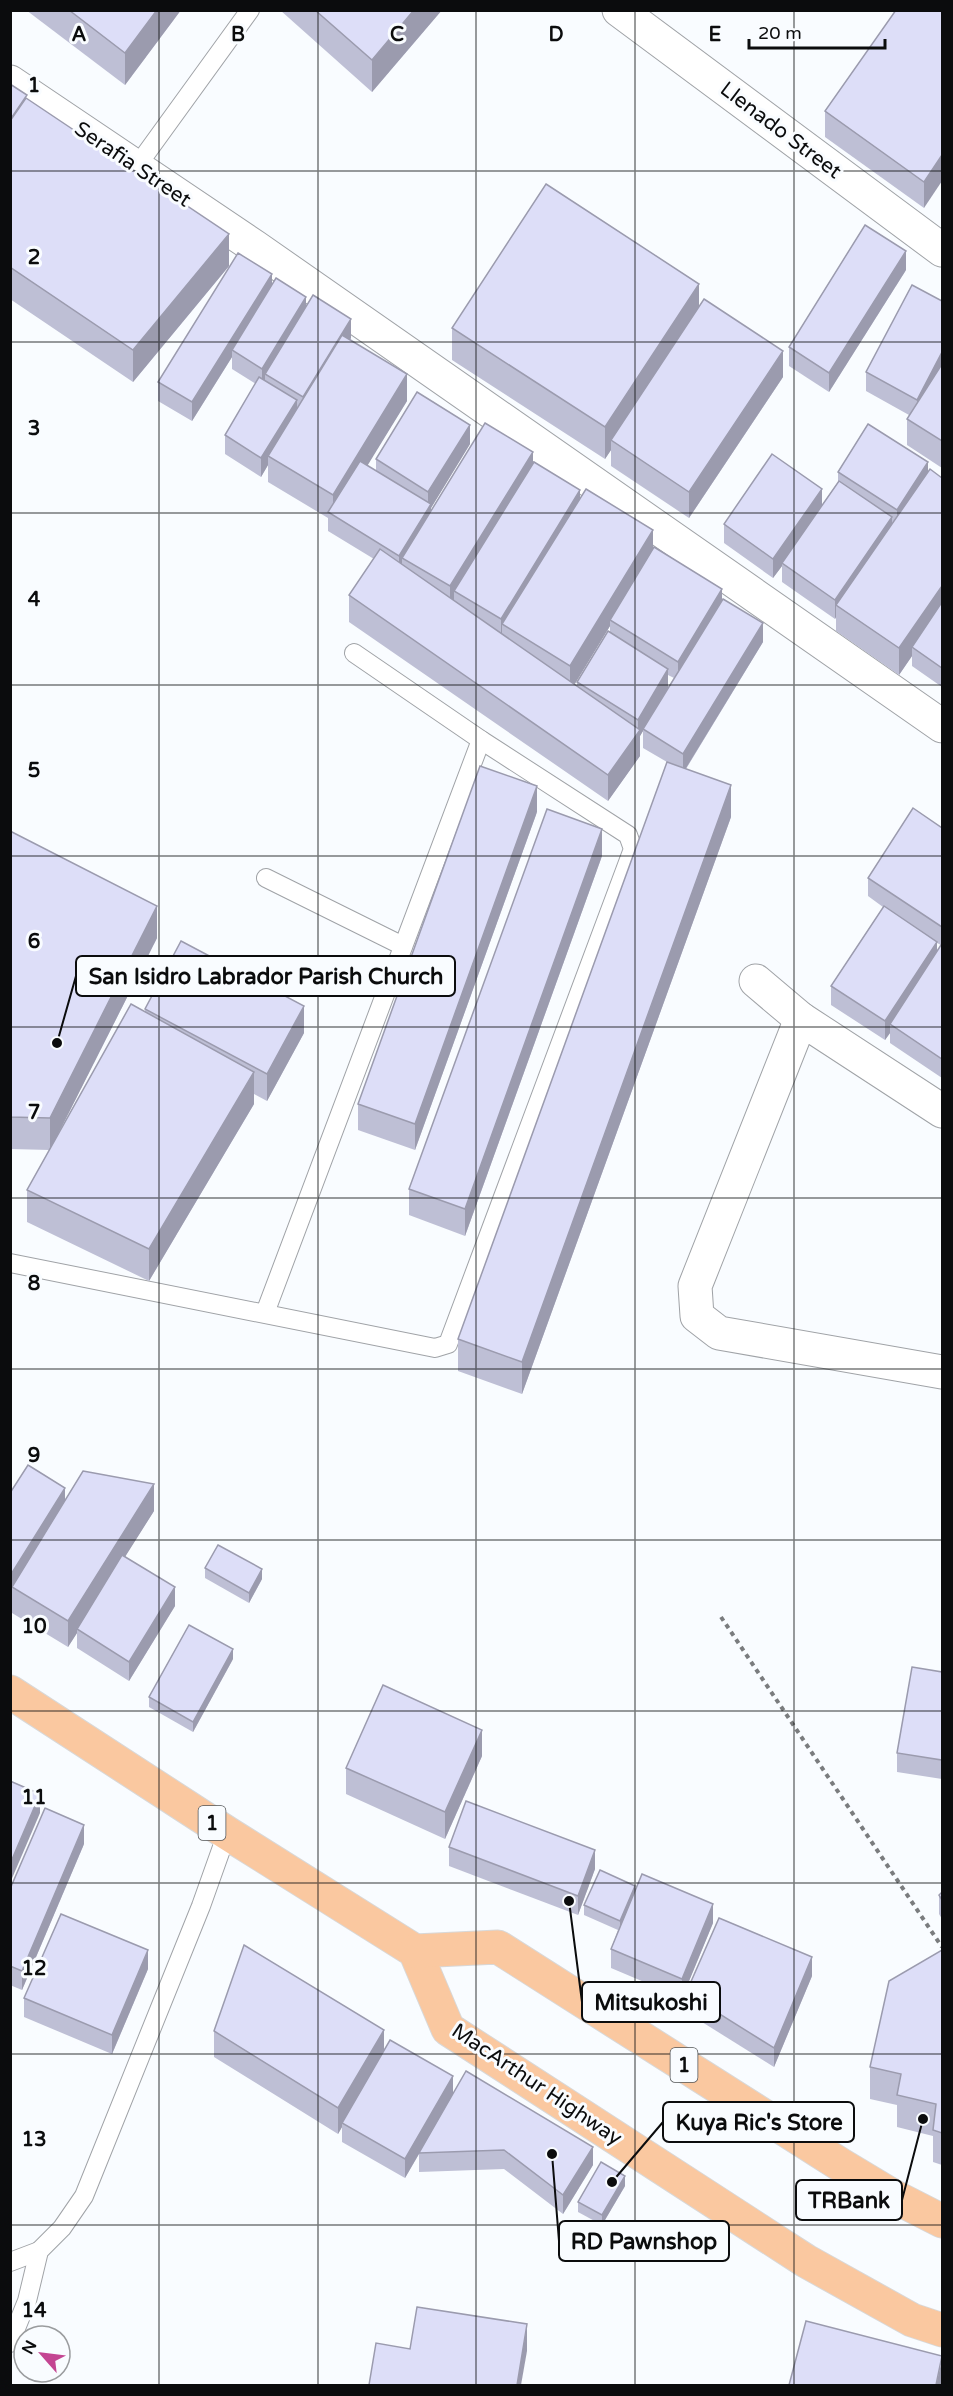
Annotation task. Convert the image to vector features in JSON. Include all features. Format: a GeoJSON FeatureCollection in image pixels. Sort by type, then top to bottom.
{"type":"FeatureCollection","features":[{"type":"Feature","properties":{"kind":"highway","name":"1"},"geometry":{"type":"LineString","coordinates":[[10,1692],[416,1951],[498,1947],[841,2165],[891,2195],[942,2221]]}},
{"type":"Feature","properties":{"kind":"highway","name":"MacArthur Highway"},"geometry":{"type":"LineString","coordinates":[[416,1951],[448,2029],[806,2260],[912,2320],[942,2330]]}},
{"type":"Feature","properties":{"kind":"street","name":"Llenado Street"},"geometry":{"type":"LineString","coordinates":[[619,10],[942,250]]}},
{"type":"Feature","properties":{"kind":"street","name":"Serafia Street"},"geometry":{"type":"LineString","coordinates":[[10,82],[255,247],[942,726]]}},
{"type":"Feature","properties":{"kind":"street"},"geometry":{"type":"LineString","coordinates":[[756,981],[801,1019],[942,1111]]}},
{"type":"Feature","properties":{"kind":"street"},"geometry":{"type":"LineString","coordinates":[[801,1019],[695,1286],[696,1316],[719,1334],[942,1372]]}},
{"type":"Feature","properties":{"kind":"lane"},"geometry":{"type":"LineString","coordinates":[[137,166],[250,10]]}},
{"type":"Feature","properties":{"kind":"lane"},"geometry":{"type":"LineString","coordinates":[[10,1263],[435,1348],[448,1344],[633,849],[628,835],[481,740],[354,653]]}},
{"type":"Feature","properties":{"kind":"lane"},"geometry":{"type":"LineString","coordinates":[[265,1313],[481,740]]}},
{"type":"Feature","properties":{"kind":"lane"},"geometry":{"type":"LineString","coordinates":[[266,878],[404,946]]}},
{"type":"Feature","properties":{"kind":"lane"},"geometry":{"type":"LineString","coordinates":[[10,2262],[39,2251],[62,2228],[84,2196],[228,1833]]}},
{"type":"Feature","properties":{"kind":"lane"},"geometry":{"type":"LineString","coordinates":[[10,2343],[27,2301],[39,2251]]}},
{"type":"Feature","properties":{"kind":"path"},"geometry":{"type":"LineString","coordinates":[[722,1617],[942,1947]]}},
{"type":"Feature","properties":{"kind":"building"},"geometry":{"type":"Polygon","coordinates":[[[69,10],[157,10],[125,53],[69,10]]]}},
{"type":"Feature","properties":{"kind":"building"},"geometry":{"type":"Polygon","coordinates":[[[315,10],[414,10],[372,60],[315,10]]]}},
{"type":"Feature","properties":{"kind":"building"},"geometry":{"type":"Polygon","coordinates":[[[896,10],[942,10],[942,155],[924,182],[825,111],[896,10]]]}},
{"type":"Feature","properties":{"kind":"building"},"geometry":{"type":"Polygon","coordinates":[[[10,84],[27,95],[10,120],[10,84]]]}},
{"type":"Feature","properties":{"kind":"building"},"geometry":{"type":"Polygon","coordinates":[[[26,98],[229,234],[133,350],[10,267],[10,121],[26,98]]]}},
{"type":"Feature","properties":{"kind":"building"},"geometry":{"type":"Polygon","coordinates":[[[546,184],[699,284],[605,427],[452,328],[546,184]]]}},
{"type":"Feature","properties":{"kind":"building"},"geometry":{"type":"Polygon","coordinates":[[[865,225],[906,251],[829,373],[789,347],[865,225]]]}},
{"type":"Feature","properties":{"kind":"building"},"geometry":{"type":"Polygon","coordinates":[[[238,253],[272,274],[192,402],[158,382],[238,253]]]}},
{"type":"Feature","properties":{"kind":"building"},"geometry":{"type":"Polygon","coordinates":[[[276,278],[306,297],[262,369],[232,350],[276,278]]]}},
{"type":"Feature","properties":{"kind":"building"},"geometry":{"type":"Polygon","coordinates":[[[912,285],[942,301],[942,352],[917,400],[866,372],[912,285]]]}},
{"type":"Feature","properties":{"kind":"building"},"geometry":{"type":"Polygon","coordinates":[[[313,295],[351,319],[303,397],[265,374],[313,295]]]}},
{"type":"Feature","properties":{"kind":"building"},"geometry":{"type":"Polygon","coordinates":[[[704,299],[783,351],[689,492],[611,440],[704,299]]]}},
{"type":"Feature","properties":{"kind":"building"},"geometry":{"type":"Polygon","coordinates":[[[342,335],[407,374],[333,495],[268,456],[342,335]]]}},
{"type":"Feature","properties":{"kind":"building"},"geometry":{"type":"Polygon","coordinates":[[[942,364],[942,441],[907,419],[942,364]]]}},
{"type":"Feature","properties":{"kind":"building"},"geometry":{"type":"Polygon","coordinates":[[[259,377],[297,400],[261,458],[225,435],[259,377]]]}},
{"type":"Feature","properties":{"kind":"building"},"geometry":{"type":"Polygon","coordinates":[[[417,392],[470,425],[428,492],[376,459],[417,392]]]}},
{"type":"Feature","properties":{"kind":"building"},"geometry":{"type":"Polygon","coordinates":[[[485,423],[533,452],[450,586],[402,558],[485,423]]]}},
{"type":"Feature","properties":{"kind":"building"},"geometry":{"type":"Polygon","coordinates":[[[868,424],[928,462],[897,510],[838,472],[868,424]]]}},
{"type":"Feature","properties":{"kind":"building"},"geometry":{"type":"Polygon","coordinates":[[[772,454],[822,489],[773,559],[724,524],[772,454]]]}},
{"type":"Feature","properties":{"kind":"building"},"geometry":{"type":"Polygon","coordinates":[[[360,461],[431,504],[399,556],[328,512],[360,461]]]}},
{"type":"Feature","properties":{"kind":"building"},"geometry":{"type":"Polygon","coordinates":[[[534,462],[580,490],[501,619],[454,591],[534,462]]]}},
{"type":"Feature","properties":{"kind":"building"},"geometry":{"type":"Polygon","coordinates":[[[930,469],[942,478],[942,586],[899,648],[836,605],[930,469]]]}},
{"type":"Feature","properties":{"kind":"building"},"geometry":{"type":"Polygon","coordinates":[[[839,481],[892,517],[835,600],[782,563],[839,481]]]}},
{"type":"Feature","properties":{"kind":"building"},"geometry":{"type":"Polygon","coordinates":[[[586,489],[653,530],[570,666],[502,624],[586,489]]]}},
{"type":"Feature","properties":{"kind":"building"},"geometry":{"type":"Polygon","coordinates":[[[654,547],[722,589],[678,662],[610,620],[654,547]]]}},
{"type":"Feature","properties":{"kind":"building"},"geometry":{"type":"Polygon","coordinates":[[[380,549],[640,730],[608,775],[349,595],[380,549]]]}},
{"type":"Feature","properties":{"kind":"building"},"geometry":{"type":"Polygon","coordinates":[[[723,599],[763,623],[683,754],[643,729],[723,599]]]}},
{"type":"Feature","properties":{"kind":"building"},"geometry":{"type":"Polygon","coordinates":[[[942,602],[942,668],[912,647],[942,602]]]}},
{"type":"Feature","properties":{"kind":"building"},"geometry":{"type":"Polygon","coordinates":[[[608,631],[668,669],[638,720],[577,682],[608,631]]]}},
{"type":"Feature","properties":{"kind":"building"},"geometry":{"type":"Polygon","coordinates":[[[667,762],[731,785],[522,1362],[458,1339],[667,762]]]}},
{"type":"Feature","properties":{"kind":"building"},"geometry":{"type":"Polygon","coordinates":[[[480,766],[537,786],[415,1124],[358,1104],[480,766]]]}},
{"type":"Feature","properties":{"kind":"building"},"geometry":{"type":"Polygon","coordinates":[[[913,808],[942,828],[942,927],[868,878],[913,808]]]}},
{"type":"Feature","properties":{"kind":"building"},"geometry":{"type":"Polygon","coordinates":[[[547,809],[602,829],[465,1209],[409,1189],[547,809]]]}},
{"type":"Feature","properties":{"kind":"building"},"geometry":{"type":"Polygon","coordinates":[[[10,831],[157,906],[50,1118],[10,1117],[10,831]]]}},
{"type":"Feature","properties":{"kind":"building"},"geometry":{"type":"Polygon","coordinates":[[[884,906],[937,942],[885,1021],[831,986],[884,906]]]}},
{"type":"Feature","properties":{"kind":"building"},"geometry":{"type":"Polygon","coordinates":[[[181,941],[304,1006],[267,1074],[145,1009],[181,941]]]}},
{"type":"Feature","properties":{"kind":"building"},"geometry":{"type":"Polygon","coordinates":[[[942,946],[942,1059],[890,1024],[942,946]]]}},
{"type":"Feature","properties":{"kind":"building"},"geometry":{"type":"Polygon","coordinates":[[[131,1004],[254,1072],[149,1249],[27,1190],[131,1004]]]}},
{"type":"Feature","properties":{"kind":"building"},"geometry":{"type":"Polygon","coordinates":[[[28,1465],[65,1488],[10,1576],[10,1493],[28,1465]]]}},
{"type":"Feature","properties":{"kind":"building"},"geometry":{"type":"Polygon","coordinates":[[[83,1471],[154,1484],[68,1621],[12,1587],[83,1471]]]}},
{"type":"Feature","properties":{"kind":"building"},"geometry":{"type":"Polygon","coordinates":[[[218,1545],[262,1569],[249,1593],[205,1568],[218,1545]]]}},
{"type":"Feature","properties":{"kind":"building"},"geometry":{"type":"Polygon","coordinates":[[[122,1555],[175,1587],[129,1662],[77,1629],[122,1555]]]}},
{"type":"Feature","properties":{"kind":"building"},"geometry":{"type":"Polygon","coordinates":[[[189,1625],[233,1649],[193,1722],[149,1697],[189,1625]]]}},
{"type":"Feature","properties":{"kind":"building"},"geometry":{"type":"Polygon","coordinates":[[[912,1667],[942,1672],[942,1760],[897,1753],[912,1667]]]}},
{"type":"Feature","properties":{"kind":"building"},"geometry":{"type":"Polygon","coordinates":[[[383,1685],[482,1730],[445,1812],[346,1768],[383,1685]]]}},
{"type":"Feature","properties":{"kind":"building"},"geometry":{"type":"Polygon","coordinates":[[[10,1781],[40,1794],[10,1864],[10,1781]]]}},
{"type":"Feature","properties":{"kind":"building"},"geometry":{"type":"Polygon","coordinates":[[[466,1801],[595,1850],[578,1896],[449,1847],[466,1801]]]}},
{"type":"Feature","properties":{"kind":"building"},"geometry":{"type":"Polygon","coordinates":[[[45,1808],[84,1825],[22,1971],[10,1966],[10,1889],[45,1808]]]}},
{"type":"Feature","properties":{"kind":"building"},"geometry":{"type":"Polygon","coordinates":[[[600,1870],[635,1886],[620,1921],[584,1905],[600,1870]]]}},
{"type":"Feature","properties":{"kind":"building"},"geometry":{"type":"Polygon","coordinates":[[[642,1874],[713,1904],[682,1979],[611,1949],[642,1874]]]}},
{"type":"Feature","properties":{"kind":"building"},"geometry":{"type":"Polygon","coordinates":[[[61,1914],[148,1950],[112,2035],[24,1998],[61,1914]]]}},
{"type":"Feature","properties":{"kind":"building"},"geometry":{"type":"Polygon","coordinates":[[[719,1918],[812,1957],[774,2048],[686,1993],[719,1918]]]}},
{"type":"Feature","properties":{"kind":"building"},"geometry":{"type":"Polygon","coordinates":[[[244,1945],[384,2030],[338,2108],[214,2031],[244,1945]]]}},
{"type":"Feature","properties":{"kind":"building"},"geometry":{"type":"Polygon","coordinates":[[[942,1950],[942,2133],[933,2130],[936,2104],[897,2095],[901,2074],[870,2067],[889,1981],[942,1950]]]}},
{"type":"Feature","properties":{"kind":"building"},"geometry":{"type":"Polygon","coordinates":[[[390,2040],[453,2076],[405,2159],[342,2123],[390,2040]]]}},
{"type":"Feature","properties":{"kind":"building"},"geometry":{"type":"Polygon","coordinates":[[[466,2071],[593,2147],[563,2195],[504,2150],[419,2153],[466,2071]]]}},
{"type":"Feature","properties":{"kind":"building"},"geometry":{"type":"Polygon","coordinates":[[[601,2162],[625,2176],[602,2215],[578,2202],[601,2162]]]}},
{"type":"Feature","properties":{"kind":"building"},"geometry":{"type":"Polygon","coordinates":[[[417,2307],[527,2324],[517,2385],[369,2385],[376,2343],[410,2349],[417,2307]]]}},
{"type":"Feature","properties":{"kind":"building"},"geometry":{"type":"Polygon","coordinates":[[[806,2321],[942,2356],[936,2385],[789,2385],[806,2321]]]}},
{"type":"Feature","properties":{"kind":"place","name":"San Isidro Labrador Parish Church"},"geometry":{"type":"Point","coordinates":[57,1043]}},
{"type":"Feature","properties":{"kind":"place","name":"Mitsukoshi"},"geometry":{"type":"Point","coordinates":[569,1901]}},
{"type":"Feature","properties":{"kind":"place","name":"TRBank"},"geometry":{"type":"Point","coordinates":[923,2119]}},
{"type":"Feature","properties":{"kind":"place","name":"RD Pawnshop"},"geometry":{"type":"Point","coordinates":[552,2154]}},
{"type":"Feature","properties":{"kind":"place","name":"Kuya Ric's Store"},"geometry":{"type":"Point","coordinates":[612,2182]}}]}
